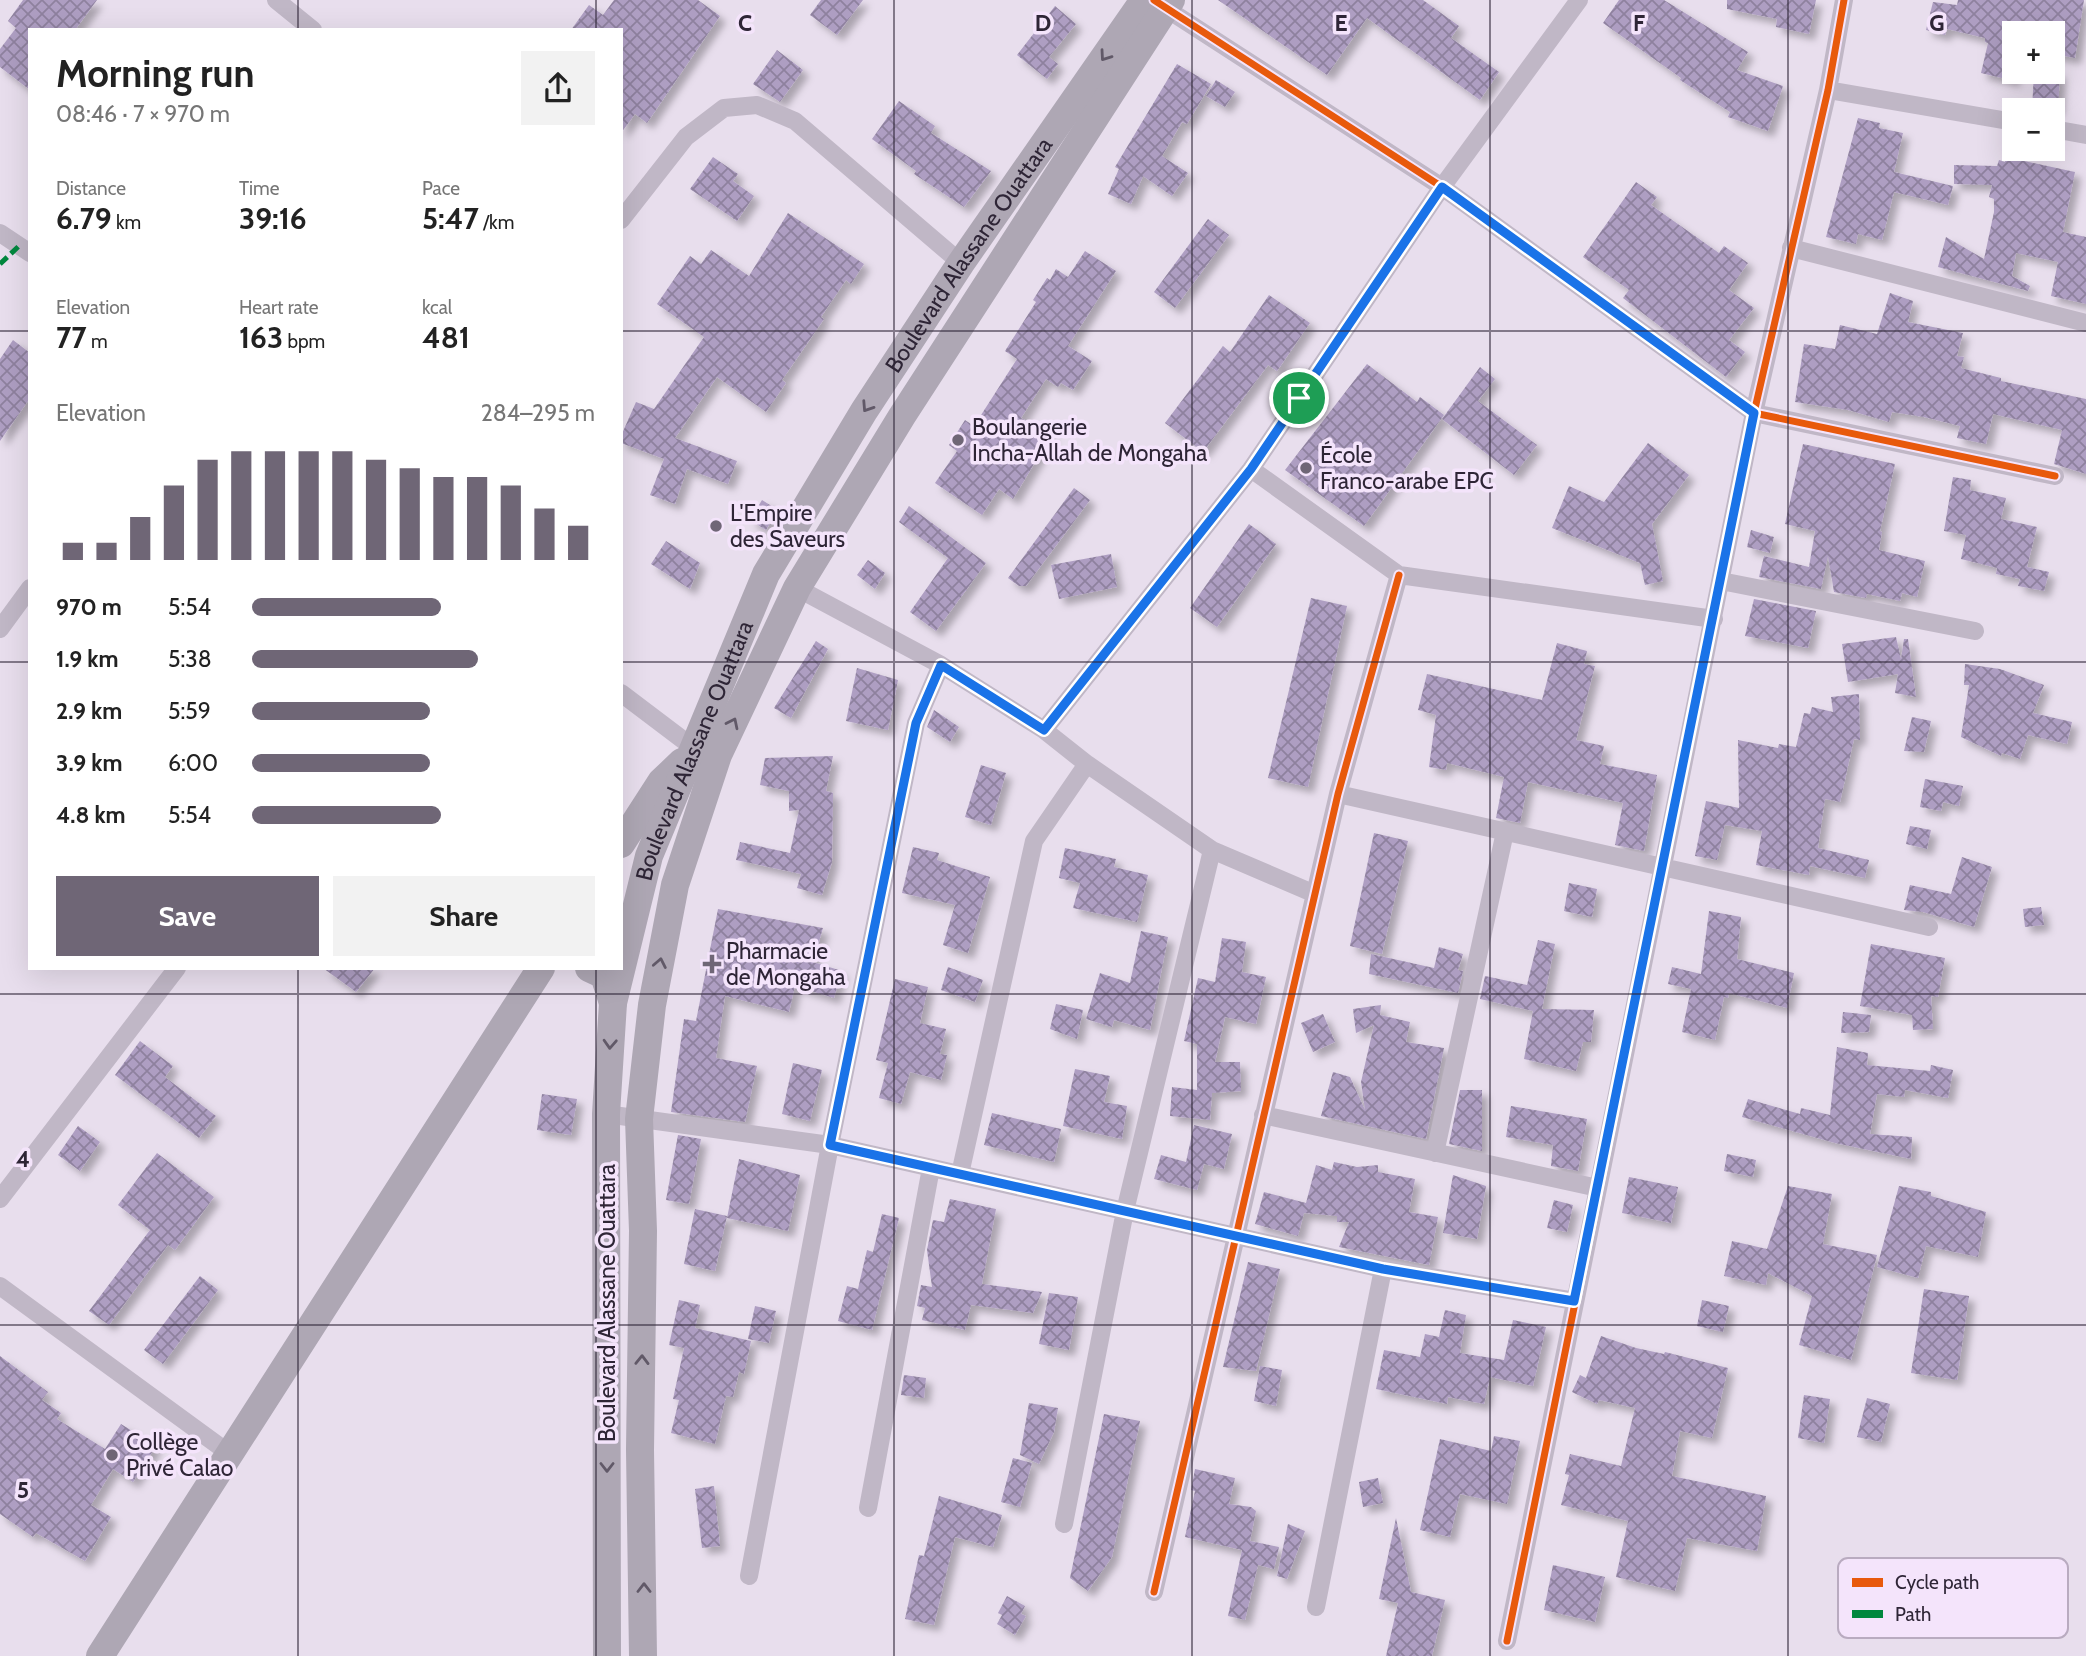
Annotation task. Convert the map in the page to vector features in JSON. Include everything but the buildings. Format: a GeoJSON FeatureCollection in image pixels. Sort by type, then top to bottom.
{"type":"FeatureCollection","features":[{"type":"Feature","properties":{"kind":"main road","name":"Boulevard Alassane Ouattara"},"geometry":{"type":"LineString","coordinates":[[643,1656],[640,1450],[643,1231],[639,1119],[652,1005],[706,752],[766,574],[864,411],[961,263],[1158,2]]}},
{"type":"Feature","properties":{"kind":"main road","name":"Boulevard Alassane Ouattara"},"geometry":{"type":"LineString","coordinates":[[623,962],[649,856],[797,588],[1158,2]]}},
{"type":"Feature","properties":{"kind":"main road"},"geometry":{"type":"LineString","coordinates":[[623,841],[661,782],[706,752]]}},
{"type":"Feature","properties":{"kind":"main road"},"geometry":{"type":"LineString","coordinates":[[100,1656],[540,970]]}},
{"type":"Feature","properties":{"kind":"main road"},"geometry":{"type":"LineString","coordinates":[[593,970],[604,975],[613,1003]]}},
{"type":"Feature","properties":{"kind":"main road","name":"Boulevard Alassane Ouattara"},"geometry":{"type":"LineString","coordinates":[[607,1656],[606,1114],[613,1003],[621,970]]}},
{"type":"Feature","properties":{"kind":"street"},"geometry":{"type":"LineString","coordinates":[[276,0],[311,28]]}},
{"type":"Feature","properties":{"kind":"street"},"geometry":{"type":"LineString","coordinates":[[1044,730],[1251,469],[1442,187],[1579,0]]}},
{"type":"Feature","properties":{"kind":"street"},"geometry":{"type":"LineString","coordinates":[[1507,1641],[1754,413],[1828,90],[1844,0]]}},
{"type":"Feature","properties":{"kind":"street"},"geometry":{"type":"LineString","coordinates":[[1158,2],[1442,187],[1754,413],[2055,476]]}},
{"type":"Feature","properties":{"kind":"street"},"geometry":{"type":"LineString","coordinates":[[1828,90],[2002,120]]}},
{"type":"Feature","properties":{"kind":"street"},"geometry":{"type":"LineString","coordinates":[[623,217],[686,137],[724,108],[757,105],[795,121],[961,263]]}},
{"type":"Feature","properties":{"kind":"street"},"geometry":{"type":"LineString","coordinates":[[2065,131],[2086,135]]}},
{"type":"Feature","properties":{"kind":"street"},"geometry":{"type":"LineString","coordinates":[[0,233],[28,252]]}},
{"type":"Feature","properties":{"kind":"street"},"geometry":{"type":"LineString","coordinates":[[1791,248],[2086,323]]}},
{"type":"Feature","properties":{"kind":"street"},"geometry":{"type":"LineString","coordinates":[[1251,469],[1399,575],[1714,619]]}},
{"type":"Feature","properties":{"kind":"street"},"geometry":{"type":"LineString","coordinates":[[1154,1591],[1338,794],[1399,575]]}},
{"type":"Feature","properties":{"kind":"street"},"geometry":{"type":"LineString","coordinates":[[1721,581],[1975,631]]}},
{"type":"Feature","properties":{"kind":"street"},"geometry":{"type":"LineString","coordinates":[[797,588],[941,665],[1044,730],[1087,764],[1212,850],[1315,894]]}},
{"type":"Feature","properties":{"kind":"street"},"geometry":{"type":"LineString","coordinates":[[0,629],[28,591]]}},
{"type":"Feature","properties":{"kind":"street"},"geometry":{"type":"LineString","coordinates":[[749,1576],[830,1145],[916,723],[941,665]]}},
{"type":"Feature","properties":{"kind":"street"},"geometry":{"type":"LineString","coordinates":[[623,694],[706,752]]}},
{"type":"Feature","properties":{"kind":"street"},"geometry":{"type":"LineString","coordinates":[[960,1174],[1034,841],[1087,764]]}},
{"type":"Feature","properties":{"kind":"street"},"geometry":{"type":"LineString","coordinates":[[1338,794],[1929,927]]}},
{"type":"Feature","properties":{"kind":"street"},"geometry":{"type":"LineString","coordinates":[[1435,1153],[1505,832]]}},
{"type":"Feature","properties":{"kind":"street"},"geometry":{"type":"LineString","coordinates":[[1064,1524],[1125,1211],[1212,850]]}},
{"type":"Feature","properties":{"kind":"street"},"geometry":{"type":"LineString","coordinates":[[0,1199],[175,970]]}},
{"type":"Feature","properties":{"kind":"street"},"geometry":{"type":"LineString","coordinates":[[606,1114],[830,1145],[1383,1269],[1574,1301]]}},
{"type":"Feature","properties":{"kind":"street"},"geometry":{"type":"LineString","coordinates":[[1263,1115],[1598,1188]]}},
{"type":"Feature","properties":{"kind":"street"},"geometry":{"type":"LineString","coordinates":[[868,1508],[931,1168]]}},
{"type":"Feature","properties":{"kind":"street"},"geometry":{"type":"LineString","coordinates":[[1316,1607],[1383,1269]]}},
{"type":"Feature","properties":{"kind":"street"},"geometry":{"type":"LineString","coordinates":[[0,1286],[230,1454]]}},
{"type":"Feature","properties":{"kind":"marked path"},"geometry":{"type":"LineString","coordinates":[[0,264],[19,246]]}},
{"type":"Feature","properties":{"kind":"cycle path"},"geometry":{"type":"LineString","coordinates":[[1154,0],[1442,187],[1754,413],[2055,476]]}},
{"type":"Feature","properties":{"kind":"cycle path"},"geometry":{"type":"LineString","coordinates":[[1507,1641],[1754,413],[1828,90],[1844,0]]}},
{"type":"Feature","properties":{"kind":"cycle path"},"geometry":{"type":"LineString","coordinates":[[1154,1592],[1338,794],[1399,575]]}},
{"type":"Feature","properties":{"kind":"place","name":"Boulangerie Incha-Allah de Mongaha"},"geometry":{"type":"Point","coordinates":[958,440]}},
{"type":"Feature","properties":{"kind":"place","name":"École Franco-arabe EPC"},"geometry":{"type":"Point","coordinates":[1306,468]}},
{"type":"Feature","properties":{"kind":"place","name":"L'Empire des Saveurs"},"geometry":{"type":"Point","coordinates":[716,526]}},
{"type":"Feature","properties":{"kind":"place","name":"Pharmacie de Mongaha"},"geometry":{"type":"Point","coordinates":[712,964]}},
{"type":"Feature","properties":{"kind":"place","name":"Collège Privé Calao"},"geometry":{"type":"Point","coordinates":[112,1455]}},
{"type":"Feature","properties":{"kind":"route"},"geometry":{"type":"LineString","coordinates":[[1442,187],[1754,413],[1574,1301],[1383,1269],[830,1145],[916,723],[941,665],[1044,730],[1251,469],[1299,398],[1442,187]]}}]}
